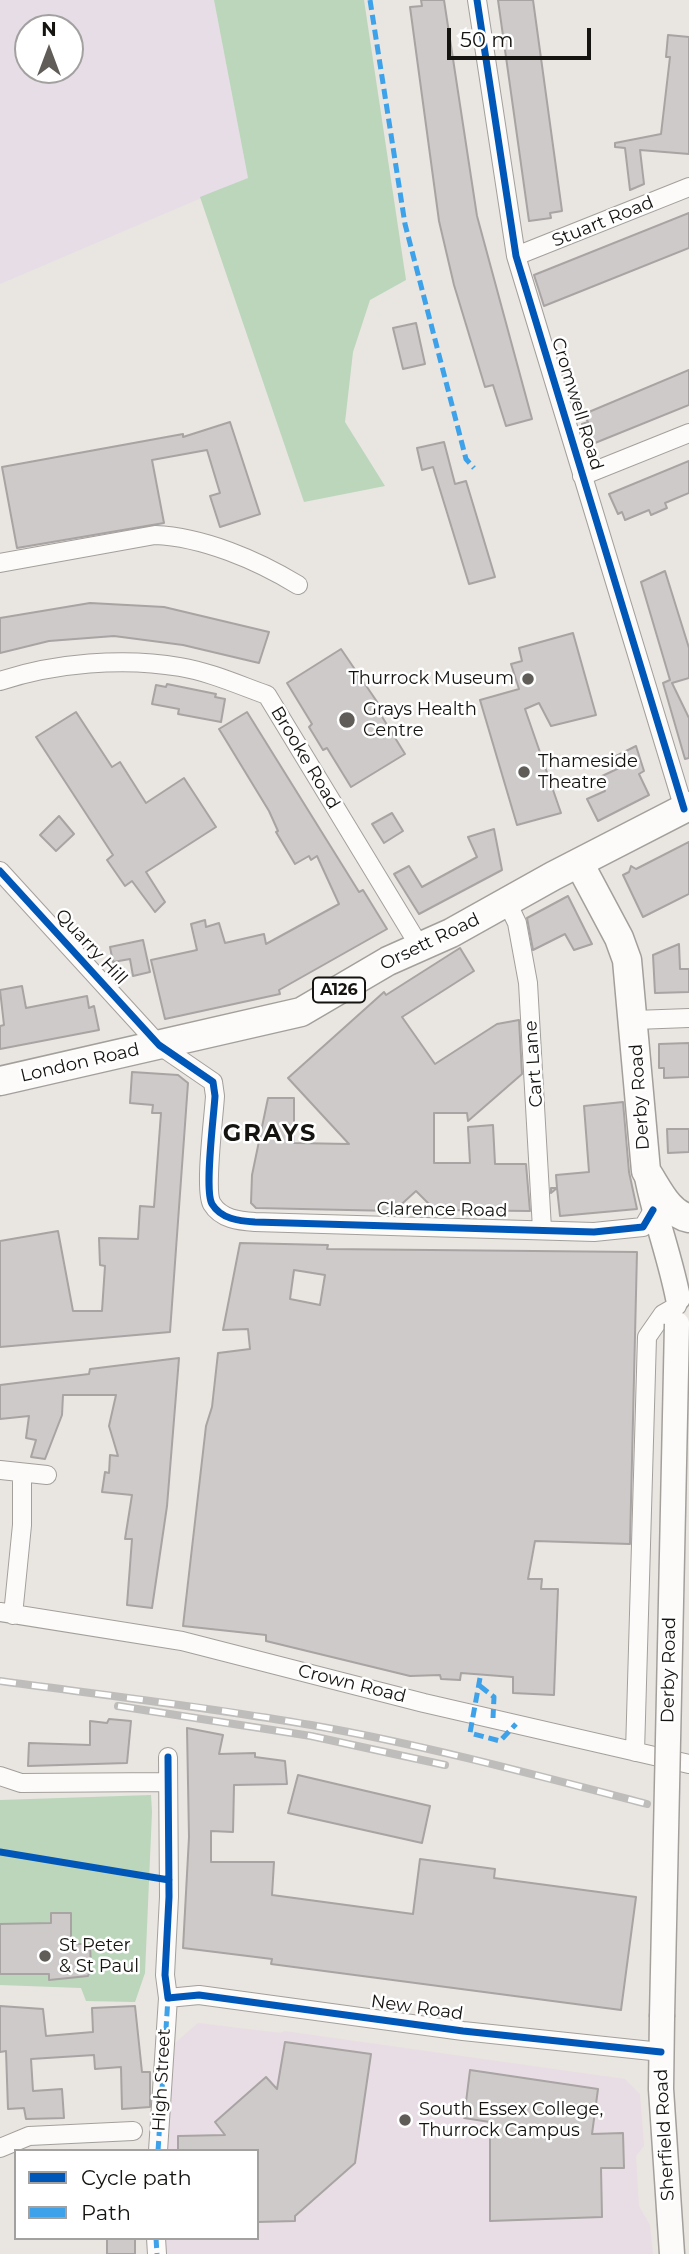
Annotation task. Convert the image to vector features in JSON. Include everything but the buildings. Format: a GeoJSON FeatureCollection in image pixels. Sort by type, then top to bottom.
{"type":"FeatureCollection","features":[{"type":"Feature","properties":{"kind":"main road","name":"Orsett Road"},"geometry":{"type":"LineString","coordinates":[[168,1051],[290,1017],[687,808]]}},
{"type":"Feature","properties":{"kind":"main road","name":"Derby Road"},"geometry":{"type":"LineString","coordinates":[[579,863],[623,949],[632,982],[640,1122],[646,1171],[653,1210],[669,1250],[678,1309],[662,2017]]}},
{"type":"Feature","properties":{"kind":"main road","name":"London Road"},"geometry":{"type":"LineString","coordinates":[[0,1081],[168,1051]]}},
{"type":"Feature","properties":{"kind":"main road"},"geometry":{"type":"LineString","coordinates":[[646,1171],[672,1208],[680,1216],[689,1218]]}},
{"type":"Feature","properties":{"kind":"main road","name":"Derby Road"},"geometry":{"type":"LineString","coordinates":[[678,1309],[689,1259]]}},
{"type":"Feature","properties":{"kind":"main road","name":"Sherfield Road"},"geometry":{"type":"LineString","coordinates":[[662,2017],[661,2101],[672,2254]]}},
{"type":"Feature","properties":{"kind":"street","name":"Cromwell Road"},"geometry":{"type":"LineString","coordinates":[[477,0],[516,256],[687,808]]}},
{"type":"Feature","properties":{"kind":"street","name":"Stuart Road"},"geometry":{"type":"LineString","coordinates":[[516,256],[689,187]]}},
{"type":"Feature","properties":{"kind":"street"},"geometry":{"type":"LineString","coordinates":[[582,476],[689,433]]}},
{"type":"Feature","properties":{"kind":"street"},"geometry":{"type":"LineString","coordinates":[[0,563],[155,535],[175,536],[267,567],[298,585]]}},
{"type":"Feature","properties":{"kind":"street","name":"Brooke Road"},"geometry":{"type":"LineString","coordinates":[[0,681],[69,667],[127,663],[181,667],[267,695],[419,947]]}},
{"type":"Feature","properties":{"kind":"street","name":"Quarry Hill"},"geometry":{"type":"LineString","coordinates":[[0,871],[168,1051]]}},
{"type":"Feature","properties":{"kind":"street","name":"Cart Lane"},"geometry":{"type":"LineString","coordinates":[[507,902],[517,923],[528,982],[542,1229]]}},
{"type":"Feature","properties":{"kind":"street"},"geometry":{"type":"LineString","coordinates":[[635,1020],[689,1018]]}},
{"type":"Feature","properties":{"kind":"street","name":"Clarence Road"},"geometry":{"type":"LineString","coordinates":[[168,1051],[205,1073],[213,1082],[215,1096],[209,1183],[211,1202],[221,1214],[255,1222],[594,1232],[643,1227],[653,1210]]}},
{"type":"Feature","properties":{"kind":"street"},"geometry":{"type":"LineString","coordinates":[[635,1752],[647,1337],[663,1314],[678,1309]]}},
{"type":"Feature","properties":{"kind":"street"},"geometry":{"type":"LineString","coordinates":[[0,1470],[47,1475]]}},
{"type":"Feature","properties":{"kind":"street","name":"Crown Road"},"geometry":{"type":"LineString","coordinates":[[22,1472],[22,1525],[6,1613],[182,1641],[689,1764]]}},
{"type":"Feature","properties":{"kind":"street","name":"High Street"},"geometry":{"type":"LineString","coordinates":[[158,2149],[168,1998],[165,1975],[169,1889],[168,1757]]}},
{"type":"Feature","properties":{"kind":"street"},"geometry":{"type":"LineString","coordinates":[[0,1761],[21,1783]]}},
{"type":"Feature","properties":{"kind":"street"},"geometry":{"type":"LineString","coordinates":[[0,1776],[21,1783],[167,1782]]}},
{"type":"Feature","properties":{"kind":"street","name":"New Road"},"geometry":{"type":"LineString","coordinates":[[168,1998],[199,1995],[463,2031],[661,2053]]}},
{"type":"Feature","properties":{"kind":"street"},"geometry":{"type":"LineString","coordinates":[[2,2145],[29,2136],[133,2131]]}},
{"type":"Feature","properties":{"kind":"shaded area"},"geometry":{"type":"Polygon","coordinates":[[[0,0],[214,0],[248,178],[0,284],[0,0]]]}},
{"type":"Feature","properties":{"kind":"shaded area","name":"South Essex College, Thurrock Campus"},"geometry":{"type":"Polygon","coordinates":[[[198,2023],[281,2033],[284,2031],[625,2079],[640,2094],[644,2146],[636,2156],[639,2206],[650,2225],[653,2254],[162,2254],[161,2240],[259,2240],[259,2149],[165,2149],[175,2043],[198,2023]]]}},
{"type":"Feature","properties":{"kind":"green space"},"geometry":{"type":"Polygon","coordinates":[[[214,0],[364,0],[406,280],[370,300],[353,352],[345,422],[385,486],[304,502],[200,197],[248,178],[214,0]]]}},
{"type":"Feature","properties":{"kind":"green space"},"geometry":{"type":"Polygon","coordinates":[[[151,1795],[145,1973],[135,2002],[86,2001],[81,1988],[0,1985],[0,1800],[151,1795]]]}},
{"type":"Feature","properties":{"kind":"railway"},"geometry":{"type":"LineString","coordinates":[[0,1681],[311,1725],[480,1761],[647,1804]]}},
{"type":"Feature","properties":{"kind":"railway"},"geometry":{"type":"LineString","coordinates":[[118,1706],[311,1736],[445,1765]]}},
{"type":"Feature","properties":{"kind":"marked path"},"geometry":{"type":"LineString","coordinates":[[370,0],[405,224],[466,459],[474,468]]}},
{"type":"Feature","properties":{"kind":"marked path"},"geometry":{"type":"LineString","coordinates":[[480,1678],[470,1733],[500,1741],[516,1724]]}},
{"type":"Feature","properties":{"kind":"marked path"},"geometry":{"type":"LineString","coordinates":[[480,1686],[494,1697],[493,1718]]}},
{"type":"Feature","properties":{"kind":"marked path"},"geometry":{"type":"LineString","coordinates":[[158,2149],[168,1998]]}},
{"type":"Feature","properties":{"kind":"marked path"},"geometry":{"type":"LineString","coordinates":[[156,2240],[157,2254]]}},
{"type":"Feature","properties":{"kind":"cycle path"},"geometry":{"type":"LineString","coordinates":[[477,0],[516,256],[684,809]]}},
{"type":"Feature","properties":{"kind":"cycle path"},"geometry":{"type":"LineString","coordinates":[[0,871],[159,1045],[213,1082],[215,1096],[209,1169],[210,1196],[212,1204],[225,1216],[255,1222],[594,1232],[643,1227],[653,1210]]}},
{"type":"Feature","properties":{"kind":"cycle path"},"geometry":{"type":"LineString","coordinates":[[168,1757],[169,1897],[165,1975],[168,1998],[199,1995],[463,2031],[661,2052]]}},
{"type":"Feature","properties":{"kind":"cycle path"},"geometry":{"type":"LineString","coordinates":[[0,1852],[169,1880]]}},
{"type":"Feature","properties":{"kind":"place","name":"Thurrock Museum"},"geometry":{"type":"Point","coordinates":[528,679]}},
{"type":"Feature","properties":{"kind":"place","name":"Grays Health Centre"},"geometry":{"type":"Point","coordinates":[347,720]}},
{"type":"Feature","properties":{"kind":"place","name":"Thameside Theatre"},"geometry":{"type":"Point","coordinates":[524,772]}},
{"type":"Feature","properties":{"kind":"place","name":"St Peter & St Paul"},"geometry":{"type":"Point","coordinates":[45,1956]}},
{"type":"Feature","properties":{"kind":"place","name":"South Essex College, Thurrock Campus"},"geometry":{"type":"Point","coordinates":[405,2120]}},
{"type":"Feature","properties":{"kind":"district","name":"GRAYS"},"geometry":{"type":"Point","coordinates":[270,1134]}}]}
